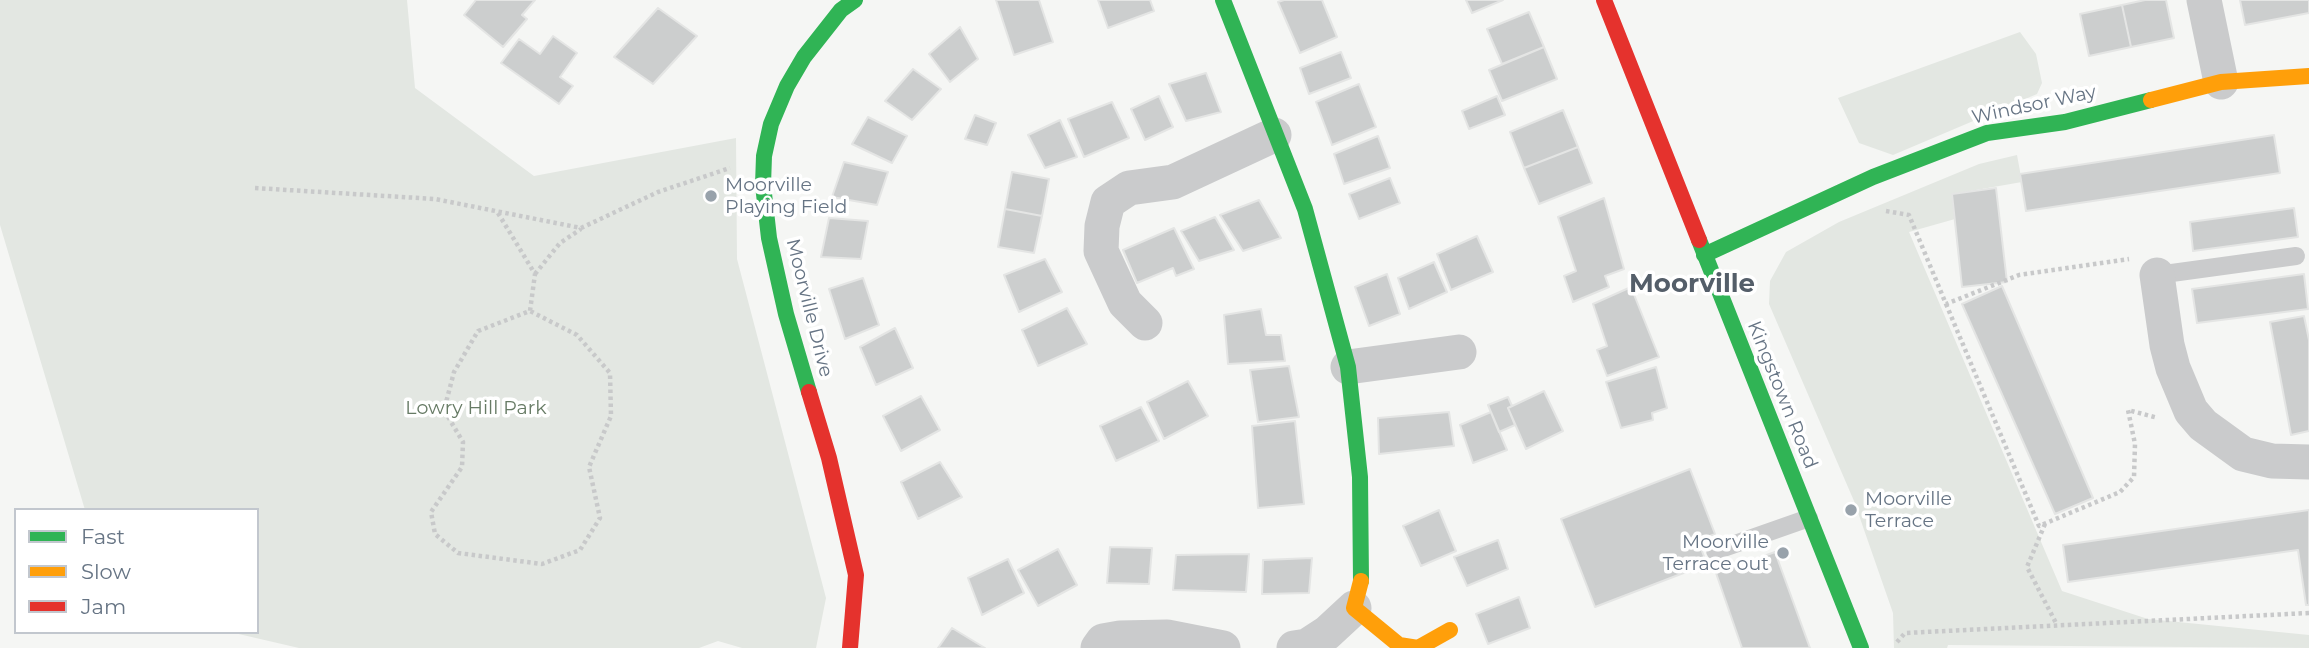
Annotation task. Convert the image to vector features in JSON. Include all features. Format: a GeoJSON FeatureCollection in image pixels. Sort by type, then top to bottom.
{"type":"FeatureCollection","features":[{"type":"Feature","properties":{"kind":"street"},"geometry":{"type":"LineString","coordinates":[[1223,0],[1319,252],[1348,367],[1360,477],[1362,563],[1360,592],[1354,608],[1327,633],[1307,646],[1293,648]]}},
{"type":"Feature","properties":{"kind":"street","name":"Kingstown Road"},"geometry":{"type":"LineString","coordinates":[[1604,0],[1861,648]]}},
{"type":"Feature","properties":{"kind":"street"},"geometry":{"type":"LineString","coordinates":[[2204,0],[2221,82]]}},
{"type":"Feature","properties":{"kind":"street","name":"Moorville Drive"},"geometry":{"type":"LineString","coordinates":[[842,3],[787,86],[771,124],[764,156],[763,185],[769,239],[780,289],[829,458],[856,575],[850,648]]}},
{"type":"Feature","properties":{"kind":"street","name":"Windsor Way"},"geometry":{"type":"LineString","coordinates":[[1704,255],[1872,177],[1987,133],[2065,122],[2221,82],[2309,76]]}},
{"type":"Feature","properties":{"kind":"street"},"geometry":{"type":"LineString","coordinates":[[1146,323],[1125,303],[1101,251],[1102,226],[1108,202],[1129,188],[1173,182],[1274,135]]}},
{"type":"Feature","properties":{"kind":"street"},"geometry":{"type":"LineString","coordinates":[[2158,275],[2167,345],[2173,369],[2191,411],[2203,425],[2243,454],[2272,461],[2309,462]]}},
{"type":"Feature","properties":{"kind":"street"},"geometry":{"type":"LineString","coordinates":[[1348,367],[1459,352]]}},
{"type":"Feature","properties":{"kind":"street"},"geometry":{"type":"LineString","coordinates":[[1354,608],[1399,645],[1418,648],[1450,630]]}},
{"type":"Feature","properties":{"kind":"street"},"geometry":{"type":"LineString","coordinates":[[1098,648],[1103,641],[1167,638],[1223,648]]}},
{"type":"Feature","properties":{"kind":"lane"},"geometry":{"type":"LineString","coordinates":[[2158,275],[2296,256]]}},
{"type":"Feature","properties":{"kind":"lane"},"geometry":{"type":"LineString","coordinates":[[1714,551],[1809,517]]}},
{"type":"Feature","properties":{"kind":"path"},"geometry":{"type":"LineString","coordinates":[[530,311],[535,274],[559,243],[581,228],[658,192],[764,156]]}},
{"type":"Feature","properties":{"kind":"path"},"geometry":{"type":"LineString","coordinates":[[255,188],[435,199],[581,228]]}},
{"type":"Feature","properties":{"kind":"path"},"geometry":{"type":"LineString","coordinates":[[498,213],[535,274]]}},
{"type":"Feature","properties":{"kind":"path"},"geometry":{"type":"LineString","coordinates":[[1909,215],[2039,526],[2120,492],[2134,477],[2135,444],[2128,410],[2165,420]]}},
{"type":"Feature","properties":{"kind":"path"},"geometry":{"type":"LineString","coordinates":[[1946,304],[2019,275],[2055,269],[2153,256],[2158,275]]}},
{"type":"Feature","properties":{"kind":"path"},"geometry":{"type":"LineString","coordinates":[[530,311],[576,335],[610,373],[611,416],[589,467],[600,518],[580,550],[542,564],[458,553],[435,534],[431,512],[462,467],[463,442],[444,410],[454,372],[478,331],[530,311]]}},
{"type":"Feature","properties":{"kind":"path"},"geometry":{"type":"LineString","coordinates":[[2046,523],[2027,566],[2057,625]]}},
{"type":"Feature","properties":{"kind":"path"},"geometry":{"type":"LineString","coordinates":[[1891,648],[1905,633],[2309,613]]}},
{"type":"Feature","properties":{"kind":"green space","name":"Lowry Hill Park"},"geometry":{"type":"Polygon","coordinates":[[[0,0],[407,0],[415,88],[534,176],[736,138],[737,259],[826,598],[816,648],[742,648],[718,641],[699,648],[299,648],[239,634],[259,634],[259,508],[84,508],[0,225],[0,0]]]}},
{"type":"Feature","properties":{"kind":"green space"},"geometry":{"type":"Polygon","coordinates":[[[2020,32],[2036,54],[2042,83],[2037,94],[1893,155],[1859,143],[1838,98],[2020,32]]]}},
{"type":"Feature","properties":{"kind":"green space"},"geometry":{"type":"Polygon","coordinates":[[[2017,155],[2022,182],[1953,194],[1955,219],[1909,232],[2062,591],[2148,619],[2309,635],[2309,648],[1948,645],[1947,648],[1894,648],[1893,613],[1854,501],[1769,304],[1770,281],[1786,252],[1839,222],[1979,164],[2017,155]]]}},
{"type":"Feature","properties":{"kind":"building"},"geometry":{"type":"Polygon","coordinates":[[[476,0],[535,0],[522,15],[527,19],[503,47],[464,15],[476,0]]]}},
{"type":"Feature","properties":{"kind":"building"},"geometry":{"type":"Polygon","coordinates":[[[996,0],[1039,0],[1053,42],[1014,55],[996,0]]]}},
{"type":"Feature","properties":{"kind":"building"},"geometry":{"type":"Polygon","coordinates":[[[1098,0],[1150,0],[1154,11],[1108,28],[1098,0]]]}},
{"type":"Feature","properties":{"kind":"building"},"geometry":{"type":"Polygon","coordinates":[[[1322,0],[1337,37],[1300,53],[1278,2],[1322,0]]]}},
{"type":"Feature","properties":{"kind":"building"},"geometry":{"type":"Polygon","coordinates":[[[1466,0],[1503,0],[1472,13],[1466,0]]]}},
{"type":"Feature","properties":{"kind":"building"},"geometry":{"type":"Polygon","coordinates":[[[2145,0],[2166,0],[2174,38],[2131,47],[2122,5],[2145,0]]]}},
{"type":"Feature","properties":{"kind":"building"},"geometry":{"type":"Polygon","coordinates":[[[2240,0],[2309,0],[2309,13],[2245,25],[2240,0]]]}},
{"type":"Feature","properties":{"kind":"building"},"geometry":{"type":"Polygon","coordinates":[[[2122,5],[2131,47],[2089,56],[2080,14],[2122,5]]]}},
{"type":"Feature","properties":{"kind":"building"},"geometry":{"type":"Polygon","coordinates":[[[658,8],[697,36],[653,84],[614,57],[658,8]]]}},
{"type":"Feature","properties":{"kind":"building"},"geometry":{"type":"Polygon","coordinates":[[[1529,12],[1544,47],[1502,64],[1487,29],[1529,12]]]}},
{"type":"Feature","properties":{"kind":"building"},"geometry":{"type":"Polygon","coordinates":[[[960,27],[978,59],[950,82],[929,54],[960,27]]]}},
{"type":"Feature","properties":{"kind":"building"},"geometry":{"type":"Polygon","coordinates":[[[553,36],[577,53],[560,77],[573,86],[559,104],[501,63],[519,39],[540,54],[553,36]]]}},
{"type":"Feature","properties":{"kind":"building"},"geometry":{"type":"Polygon","coordinates":[[[1544,47],[1557,79],[1502,101],[1489,70],[1544,47]]]}},
{"type":"Feature","properties":{"kind":"building"},"geometry":{"type":"Polygon","coordinates":[[[1341,52],[1351,78],[1309,94],[1300,68],[1341,52]]]}},
{"type":"Feature","properties":{"kind":"building"},"geometry":{"type":"Polygon","coordinates":[[[913,69],[941,89],[912,120],[885,101],[913,69]]]}},
{"type":"Feature","properties":{"kind":"building"},"geometry":{"type":"Polygon","coordinates":[[[1206,73],[1221,112],[1186,121],[1169,84],[1206,73]]]}},
{"type":"Feature","properties":{"kind":"building"},"geometry":{"type":"Polygon","coordinates":[[[1359,84],[1376,127],[1332,145],[1316,102],[1359,84]]]}},
{"type":"Feature","properties":{"kind":"building"},"geometry":{"type":"Polygon","coordinates":[[[1159,96],[1173,127],[1145,140],[1131,109],[1159,96]]]}},
{"type":"Feature","properties":{"kind":"building"},"geometry":{"type":"Polygon","coordinates":[[[1497,96],[1505,115],[1469,129],[1462,111],[1497,96]]]}},
{"type":"Feature","properties":{"kind":"building"},"geometry":{"type":"Polygon","coordinates":[[[1112,102],[1129,138],[1084,157],[1068,119],[1112,102]]]}},
{"type":"Feature","properties":{"kind":"building"},"geometry":{"type":"Polygon","coordinates":[[[1563,110],[1578,147],[1524,168],[1510,132],[1563,110]]]}},
{"type":"Feature","properties":{"kind":"building"},"geometry":{"type":"Polygon","coordinates":[[[975,115],[996,123],[987,145],[965,139],[975,115]]]}},
{"type":"Feature","properties":{"kind":"building"},"geometry":{"type":"Polygon","coordinates":[[[868,117],[907,136],[892,163],[852,144],[868,117]]]}},
{"type":"Feature","properties":{"kind":"building"},"geometry":{"type":"Polygon","coordinates":[[[1060,120],[1077,157],[1045,168],[1028,135],[1060,120]]]}},
{"type":"Feature","properties":{"kind":"building"},"geometry":{"type":"Polygon","coordinates":[[[2274,135],[2280,173],[2026,211],[2020,174],[2274,135]]]}},
{"type":"Feature","properties":{"kind":"building"},"geometry":{"type":"Polygon","coordinates":[[[1378,136],[1390,168],[1344,184],[1334,154],[1378,136]]]}},
{"type":"Feature","properties":{"kind":"building"},"geometry":{"type":"Polygon","coordinates":[[[1578,147],[1592,183],[1539,204],[1524,168],[1578,147]]]}},
{"type":"Feature","properties":{"kind":"building"},"geometry":{"type":"Polygon","coordinates":[[[844,162],[888,172],[877,205],[832,197],[844,162]]]}},
{"type":"Feature","properties":{"kind":"building"},"geometry":{"type":"Polygon","coordinates":[[[1012,172],[1049,179],[1042,216],[1005,209],[1012,172]]]}},
{"type":"Feature","properties":{"kind":"building"},"geometry":{"type":"Polygon","coordinates":[[[1390,178],[1400,203],[1359,219],[1349,194],[1390,178]]]}},
{"type":"Feature","properties":{"kind":"building"},"geometry":{"type":"Polygon","coordinates":[[[1996,188],[2007,282],[1962,287],[1952,194],[1996,188]]]}},
{"type":"Feature","properties":{"kind":"building"},"geometry":{"type":"Polygon","coordinates":[[[1604,198],[1624,269],[1605,276],[1609,287],[1573,302],[1564,276],[1576,271],[1558,217],[1604,198]]]}},
{"type":"Feature","properties":{"kind":"building"},"geometry":{"type":"Polygon","coordinates":[[[1259,200],[1281,238],[1243,251],[1220,215],[1259,200]]]}},
{"type":"Feature","properties":{"kind":"building"},"geometry":{"type":"Polygon","coordinates":[[[2294,208],[2298,237],[2193,251],[2190,222],[2294,208]]]}},
{"type":"Feature","properties":{"kind":"building"},"geometry":{"type":"Polygon","coordinates":[[[1005,209],[1042,216],[1034,253],[998,247],[1005,209]]]}},
{"type":"Feature","properties":{"kind":"building"},"geometry":{"type":"Polygon","coordinates":[[[1215,217],[1234,250],[1199,261],[1181,231],[1215,217]]]}},
{"type":"Feature","properties":{"kind":"building"},"geometry":{"type":"Polygon","coordinates":[[[829,218],[868,221],[861,259],[821,257],[829,218]]]}},
{"type":"Feature","properties":{"kind":"building"},"geometry":{"type":"Polygon","coordinates":[[[1174,228],[1194,269],[1176,276],[1173,268],[1137,283],[1123,250],[1174,228]]]}},
{"type":"Feature","properties":{"kind":"building"},"geometry":{"type":"Polygon","coordinates":[[[1477,236],[1493,272],[1451,290],[1437,254],[1477,236]]]}},
{"type":"Feature","properties":{"kind":"building"},"geometry":{"type":"Polygon","coordinates":[[[1045,259],[1062,292],[1019,312],[1004,275],[1045,259]]]}},
{"type":"Feature","properties":{"kind":"building"},"geometry":{"type":"Polygon","coordinates":[[[1434,262],[1447,292],[1409,309],[1398,278],[1434,262]]]}},
{"type":"Feature","properties":{"kind":"building"},"geometry":{"type":"Polygon","coordinates":[[[1387,274],[1400,314],[1369,326],[1355,287],[1387,274]]]}},
{"type":"Feature","properties":{"kind":"building"},"geometry":{"type":"Polygon","coordinates":[[[2304,274],[2308,309],[2197,323],[2192,289],[2304,274]]]}},
{"type":"Feature","properties":{"kind":"building"},"geometry":{"type":"Polygon","coordinates":[[[863,278],[879,325],[845,339],[829,289],[863,278]]]}},
{"type":"Feature","properties":{"kind":"building"},"geometry":{"type":"Polygon","coordinates":[[[2002,286],[2093,498],[2055,514],[1962,304],[2002,286]]]}},
{"type":"Feature","properties":{"kind":"building"},"geometry":{"type":"Polygon","coordinates":[[[1631,287],[1659,357],[1607,376],[1597,350],[1607,346],[1593,304],[1631,287]]]}},
{"type":"Feature","properties":{"kind":"building"},"geometry":{"type":"Polygon","coordinates":[[[1067,308],[1087,344],[1038,366],[1022,330],[1067,308]]]}},
{"type":"Feature","properties":{"kind":"building"},"geometry":{"type":"Polygon","coordinates":[[[1261,309],[1266,335],[1281,335],[1285,361],[1228,364],[1224,315],[1261,309]]]}},
{"type":"Feature","properties":{"kind":"building"},"geometry":{"type":"Polygon","coordinates":[[[2304,316],[2309,340],[2309,431],[2291,435],[2270,322],[2304,316]]]}},
{"type":"Feature","properties":{"kind":"building"},"geometry":{"type":"Polygon","coordinates":[[[895,328],[913,368],[876,385],[860,347],[895,328]]]}},
{"type":"Feature","properties":{"kind":"building"},"geometry":{"type":"Polygon","coordinates":[[[1289,366],[1299,417],[1258,422],[1250,370],[1289,366]]]}},
{"type":"Feature","properties":{"kind":"building"},"geometry":{"type":"Polygon","coordinates":[[[1656,367],[1667,408],[1652,413],[1653,420],[1621,428],[1606,382],[1656,367]]]}},
{"type":"Feature","properties":{"kind":"building"},"geometry":{"type":"Polygon","coordinates":[[[1188,381],[1208,416],[1164,439],[1147,402],[1188,381]]]}},
{"type":"Feature","properties":{"kind":"building"},"geometry":{"type":"Polygon","coordinates":[[[1544,391],[1563,431],[1526,449],[1508,408],[1544,391]]]}},
{"type":"Feature","properties":{"kind":"building"},"geometry":{"type":"Polygon","coordinates":[[[921,396],[940,430],[901,451],[883,416],[921,396]]]}},
{"type":"Feature","properties":{"kind":"building"},"geometry":{"type":"Polygon","coordinates":[[[1508,397],[1512,406],[1508,408],[1515,425],[1499,432],[1488,405],[1508,397]]]}},
{"type":"Feature","properties":{"kind":"building"},"geometry":{"type":"Polygon","coordinates":[[[1141,407],[1159,441],[1116,461],[1100,426],[1141,407]]]}},
{"type":"Feature","properties":{"kind":"building"},"geometry":{"type":"Polygon","coordinates":[[[1449,412],[1454,446],[1379,454],[1378,418],[1449,412]]]}},
{"type":"Feature","properties":{"kind":"building"},"geometry":{"type":"Polygon","coordinates":[[[1491,412],[1507,450],[1473,463],[1460,425],[1491,412]]]}},
{"type":"Feature","properties":{"kind":"building"},"geometry":{"type":"Polygon","coordinates":[[[1295,421],[1304,504],[1258,508],[1252,426],[1295,421]]]}},
{"type":"Feature","properties":{"kind":"building"},"geometry":{"type":"Polygon","coordinates":[[[940,462],[962,497],[918,519],[901,482],[940,462]]]}},
{"type":"Feature","properties":{"kind":"building"},"geometry":{"type":"Polygon","coordinates":[[[1690,469],[1715,534],[1698,541],[1707,564],[1595,607],[1561,519],[1690,469]]]}},
{"type":"Feature","properties":{"kind":"building"},"geometry":{"type":"Polygon","coordinates":[[[1439,510],[1456,551],[1421,566],[1403,526],[1439,510]]]}},
{"type":"Feature","properties":{"kind":"building"},"geometry":{"type":"Polygon","coordinates":[[[2309,510],[2309,605],[2306,605],[2298,550],[2068,582],[2063,545],[2309,510]]]}},
{"type":"Feature","properties":{"kind":"building"},"geometry":{"type":"Polygon","coordinates":[[[1498,540],[1508,569],[1467,586],[1454,557],[1498,540]]]}},
{"type":"Feature","properties":{"kind":"building"},"geometry":{"type":"Polygon","coordinates":[[[1110,547],[1152,548],[1149,584],[1107,583],[1110,547]]]}},
{"type":"Feature","properties":{"kind":"building"},"geometry":{"type":"Polygon","coordinates":[[[1058,549],[1077,585],[1038,606],[1018,570],[1058,549]]]}},
{"type":"Feature","properties":{"kind":"building"},"geometry":{"type":"Polygon","coordinates":[[[1775,552],[1810,648],[1742,648],[1716,573],[1775,552]]]}},
{"type":"Feature","properties":{"kind":"building"},"geometry":{"type":"Polygon","coordinates":[[[1249,554],[1246,592],[1173,590],[1176,555],[1249,554]]]}},
{"type":"Feature","properties":{"kind":"building"},"geometry":{"type":"Polygon","coordinates":[[[1312,558],[1309,593],[1262,594],[1263,560],[1312,558]]]}},
{"type":"Feature","properties":{"kind":"building"},"geometry":{"type":"Polygon","coordinates":[[[1008,559],[1024,593],[982,615],[968,578],[1008,559]]]}},
{"type":"Feature","properties":{"kind":"building"},"geometry":{"type":"Polygon","coordinates":[[[1519,597],[1530,628],[1488,644],[1476,614],[1519,597]]]}},
{"type":"Feature","properties":{"kind":"building"},"geometry":{"type":"Polygon","coordinates":[[[952,628],[985,648],[938,648],[952,628]]]}},
{"type":"Feature","properties":{"kind":"traffic: fast"},"geometry":{"type":"LineString","coordinates":[[809,392],[786,314],[769,238],[763,185],[764,156],[771,124],[787,86],[804,57],[841,10],[855,0]]}},
{"type":"Feature","properties":{"kind":"traffic: fast"},"geometry":{"type":"LineString","coordinates":[[1223,0],[1305,209],[1348,367],[1360,477],[1361,581]]}},
{"type":"Feature","properties":{"kind":"traffic: fast"},"geometry":{"type":"LineString","coordinates":[[1704,255],[1873,177],[1987,133],[2065,122],[2151,100]]}},
{"type":"Feature","properties":{"kind":"traffic: fast"},"geometry":{"type":"LineString","coordinates":[[1699,240],[1861,648]]}},
{"type":"Feature","properties":{"kind":"traffic: slow"},"geometry":{"type":"LineString","coordinates":[[2151,100],[2221,82],[2309,76]]}},
{"type":"Feature","properties":{"kind":"traffic: slow"},"geometry":{"type":"LineString","coordinates":[[1361,581],[1354,608],[1399,645],[1418,648],[1450,630]]}},
{"type":"Feature","properties":{"kind":"traffic: jam"},"geometry":{"type":"LineString","coordinates":[[1604,0],[1699,240]]}},
{"type":"Feature","properties":{"kind":"traffic: jam"},"geometry":{"type":"LineString","coordinates":[[809,392],[829,458],[856,575],[850,648]]}},
{"type":"Feature","properties":{"kind":"place","name":"Moorville Playing Field"},"geometry":{"type":"Point","coordinates":[711,196]}},
{"type":"Feature","properties":{"kind":"place","name":"Moorville Terrace"},"geometry":{"type":"Point","coordinates":[1851,510]}},
{"type":"Feature","properties":{"kind":"place","name":"Moorville Terrace out"},"geometry":{"type":"Point","coordinates":[1783,553]}},
{"type":"Feature","properties":{"kind":"district","name":"Moorville"},"geometry":{"type":"Point","coordinates":[1692,284]}}]}
